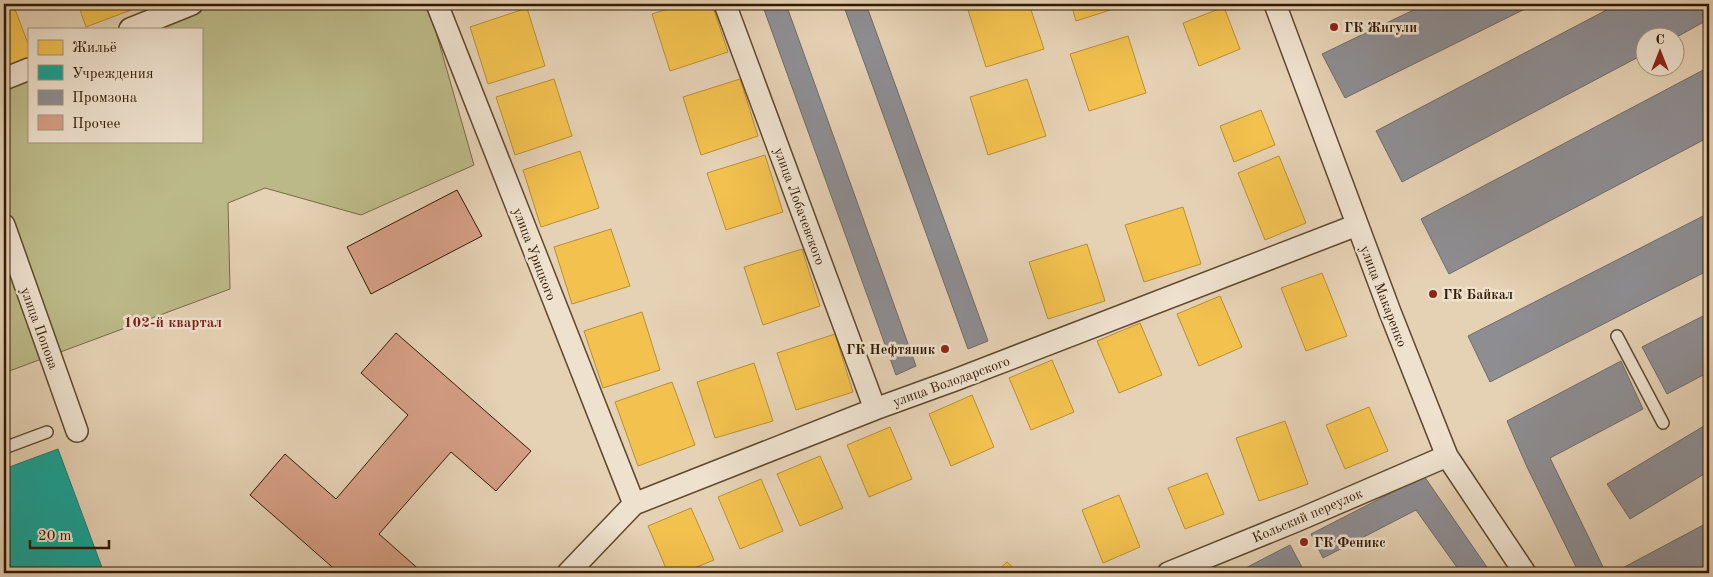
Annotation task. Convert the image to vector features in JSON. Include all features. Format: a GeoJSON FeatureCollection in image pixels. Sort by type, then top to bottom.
{"type":"FeatureCollection","features":[{"type":"Feature","properties":{"kind":"street"},"geometry":{"type":"LineString","coordinates":[[132,28],[192,4]]}},
{"type":"Feature","properties":{"kind":"street","name":"улица Урицкого"},"geometry":{"type":"LineString","coordinates":[[437,4],[634,504]]}},
{"type":"Feature","properties":{"kind":"street","name":"улица Лобачевского"},"geometry":{"type":"LineString","coordinates":[[726,4],[875,409]]}},
{"type":"Feature","properties":{"kind":"street","name":"улица Макаренко"},"geometry":{"type":"LineString","coordinates":[[1275,4],[1357,225],[1446,456],[1524,573]]}},
{"type":"Feature","properties":{"kind":"street"},"geometry":{"type":"LineString","coordinates":[[4,80],[28,69]]}},
{"type":"Feature","properties":{"kind":"street","name":"улица Попова"},"geometry":{"type":"LineString","coordinates":[[4,225],[77,431]]}},
{"type":"Feature","properties":{"kind":"street","name":"улица Володарского"},"geometry":{"type":"LineString","coordinates":[[568,573],[634,504],[875,409],[1357,225]]}},
{"type":"Feature","properties":{"kind":"street","name":"Кольский переулок"},"geometry":{"type":"LineString","coordinates":[[1168,573],[1296,521],[1446,456]]}},
{"type":"Feature","properties":{"kind":"lane"},"geometry":{"type":"LineString","coordinates":[[1617,336],[1662,423]]}},
{"type":"Feature","properties":{"kind":"lane"},"geometry":{"type":"LineString","coordinates":[[4,448],[47,432]]}},
{"type":"Feature","properties":{"kind":"shaded area"},"geometry":{"type":"Polygon","coordinates":[[[205,4],[428,4],[474,165],[361,215],[265,188],[228,203],[230,289],[4,373],[4,89],[28,78],[28,142],[202,142],[202,28],[148,28],[205,4]]]}},
{"type":"Feature","properties":{"kind":"building: Жильё"},"geometry":{"type":"Polygon","coordinates":[[[12,4],[4,20],[4,5],[12,4]]]}},
{"type":"Feature","properties":{"kind":"building: Жильё"},"geometry":{"type":"Polygon","coordinates":[[[13,4],[28,43],[28,59],[4,68],[4,20],[13,4]]]}},
{"type":"Feature","properties":{"kind":"building: Жильё"},"geometry":{"type":"Polygon","coordinates":[[[78,4],[138,4],[139,7],[86,27],[78,4]]]}},
{"type":"Feature","properties":{"kind":"building: Жильё"},"geometry":{"type":"Polygon","coordinates":[[[457,4],[476,4],[459,10],[457,4]]]}},
{"type":"Feature","properties":{"kind":"building: Жильё"},"geometry":{"type":"Polygon","coordinates":[[[683,4],[712,4],[728,52],[670,71],[652,14],[683,4]]]}},
{"type":"Feature","properties":{"kind":"building: Жильё"},"geometry":{"type":"Polygon","coordinates":[[[987,4],[1029,4],[1044,49],[986,67],[968,10],[987,4]]]}},
{"type":"Feature","properties":{"kind":"building: Жильё"},"geometry":{"type":"Polygon","coordinates":[[[1071,4],[1129,4],[1076,21],[1071,4]]]}},
{"type":"Feature","properties":{"kind":"building: Жильё"},"geometry":{"type":"Polygon","coordinates":[[[1224,7],[1240,49],[1199,66],[1183,23],[1224,7]]]}},
{"type":"Feature","properties":{"kind":"building: Жильё"},"geometry":{"type":"Polygon","coordinates":[[[527,8],[545,66],[488,84],[470,27],[527,8]]]}},
{"type":"Feature","properties":{"kind":"building: Жильё"},"geometry":{"type":"Polygon","coordinates":[[[1128,36],[1146,93],[1089,111],[1070,54],[1128,36]]]}},
{"type":"Feature","properties":{"kind":"building: Жильё"},"geometry":{"type":"Polygon","coordinates":[[[554,79],[572,136],[515,155],[496,97],[554,79]]]}},
{"type":"Feature","properties":{"kind":"building: Жильё"},"geometry":{"type":"Polygon","coordinates":[[[740,79],[758,136],[701,155],[683,97],[740,79]]]}},
{"type":"Feature","properties":{"kind":"building: Жильё"},"geometry":{"type":"Polygon","coordinates":[[[1027,79],[1046,136],[988,155],[970,97],[1027,79]]]}},
{"type":"Feature","properties":{"kind":"building: Жильё"},"geometry":{"type":"Polygon","coordinates":[[[1261,110],[1275,145],[1234,162],[1220,126],[1261,110]]]}},
{"type":"Feature","properties":{"kind":"building: Жильё"},"geometry":{"type":"Polygon","coordinates":[[[580,151],[599,208],[541,227],[523,170],[580,151]]]}},
{"type":"Feature","properties":{"kind":"building: Жильё"},"geometry":{"type":"Polygon","coordinates":[[[765,155],[783,212],[726,230],[707,173],[765,155]]]}},
{"type":"Feature","properties":{"kind":"building: Жильё"},"geometry":{"type":"Polygon","coordinates":[[[1279,156],[1306,223],[1265,240],[1238,173],[1279,156]]]}},
{"type":"Feature","properties":{"kind":"building: Жильё"},"geometry":{"type":"Polygon","coordinates":[[[1183,207],[1201,264],[1144,282],[1125,225],[1183,207]]]}},
{"type":"Feature","properties":{"kind":"building: Жильё"},"geometry":{"type":"Polygon","coordinates":[[[611,229],[630,286],[572,304],[554,247],[611,229]]]}},
{"type":"Feature","properties":{"kind":"building: Жильё"},"geometry":{"type":"Polygon","coordinates":[[[1087,244],[1105,301],[1048,319],[1029,262],[1087,244]]]}},
{"type":"Feature","properties":{"kind":"building: Жильё"},"geometry":{"type":"Polygon","coordinates":[[[802,249],[820,306],[763,325],[744,267],[802,249]]]}},
{"type":"Feature","properties":{"kind":"building: Жильё"},"geometry":{"type":"Polygon","coordinates":[[[1322,273],[1347,336],[1306,351],[1281,288],[1322,273]]]}},
{"type":"Feature","properties":{"kind":"building: Жильё"},"geometry":{"type":"Polygon","coordinates":[[[1220,296],[1242,347],[1199,366],[1177,314],[1220,296]]]}},
{"type":"Feature","properties":{"kind":"building: Жильё"},"geometry":{"type":"Polygon","coordinates":[[[642,312],[660,370],[603,388],[584,331],[642,312]]]}},
{"type":"Feature","properties":{"kind":"building: Жильё"},"geometry":{"type":"Polygon","coordinates":[[[1140,323],[1162,375],[1119,393],[1097,341],[1140,323]]]}},
{"type":"Feature","properties":{"kind":"building: Жильё"},"geometry":{"type":"Polygon","coordinates":[[[835,334],[853,392],[796,410],[777,353],[835,334]]]}},
{"type":"Feature","properties":{"kind":"building: Жильё"},"geometry":{"type":"Polygon","coordinates":[[[1052,360],[1074,412],[1031,430],[1009,378],[1052,360]]]}},
{"type":"Feature","properties":{"kind":"building: Жильё"},"geometry":{"type":"Polygon","coordinates":[[[754,363],[773,421],[715,438],[697,382],[754,363]]]}},
{"type":"Feature","properties":{"kind":"building: Жильё"},"geometry":{"type":"Polygon","coordinates":[[[672,382],[695,445],[638,466],[615,402],[672,382]]]}},
{"type":"Feature","properties":{"kind":"building: Жильё"},"geometry":{"type":"Polygon","coordinates":[[[972,395],[994,447],[951,466],[929,414],[972,395]]]}},
{"type":"Feature","properties":{"kind":"building: Жильё"},"geometry":{"type":"Polygon","coordinates":[[[1369,407],[1388,451],[1345,469],[1326,425],[1369,407]]]}},
{"type":"Feature","properties":{"kind":"building: Жильё"},"geometry":{"type":"Polygon","coordinates":[[[1285,421],[1308,484],[1259,501],[1236,438],[1285,421]]]}},
{"type":"Feature","properties":{"kind":"building: Жильё"},"geometry":{"type":"Polygon","coordinates":[[[890,427],[912,479],[869,497],[847,445],[890,427]]]}},
{"type":"Feature","properties":{"kind":"building: Жильё"},"geometry":{"type":"Polygon","coordinates":[[[820,456],[843,508],[800,526],[777,474],[820,456]]]}},
{"type":"Feature","properties":{"kind":"building: Жильё"},"geometry":{"type":"Polygon","coordinates":[[[1207,473],[1224,514],[1185,529],[1168,488],[1207,473]]]}},
{"type":"Feature","properties":{"kind":"building: Жильё"},"geometry":{"type":"Polygon","coordinates":[[[761,479],[783,531],[740,549],[718,497],[761,479]]]}},
{"type":"Feature","properties":{"kind":"building: Жильё"},"geometry":{"type":"Polygon","coordinates":[[[1119,495],[1140,547],[1103,563],[1082,510],[1119,495]]]}},
{"type":"Feature","properties":{"kind":"building: Жильё"},"geometry":{"type":"Polygon","coordinates":[[[691,508],[714,560],[682,573],[668,573],[648,526],[691,508]]]}},
{"type":"Feature","properties":{"kind":"building: Жильё"},"geometry":{"type":"Polygon","coordinates":[[[1007,562],[1019,573],[995,573],[1007,562]]]}},
{"type":"Feature","properties":{"kind":"building: Учреждения"},"geometry":{"type":"Polygon","coordinates":[[[58,449],[104,573],[4,573],[4,469],[58,449]]]}},
{"type":"Feature","properties":{"kind":"building: Промзона"},"geometry":{"type":"Polygon","coordinates":[[[762,4],[786,4],[916,366],[896,375],[762,4]]]}},
{"type":"Feature","properties":{"kind":"building: Промзона"},"geometry":{"type":"Polygon","coordinates":[[[843,4],[866,4],[988,341],[968,349],[843,4]]]}},
{"type":"Feature","properties":{"kind":"building: Промзона"},"geometry":{"type":"Polygon","coordinates":[[[1426,4],[1535,4],[1345,98],[1322,54],[1426,4]]]}},
{"type":"Feature","properties":{"kind":"building: Промзона"},"geometry":{"type":"Polygon","coordinates":[[[1618,4],[1709,4],[1709,19],[1686,32],[1686,28],[1636,28],[1636,58],[1402,182],[1376,131],[1618,4]]]}},
{"type":"Feature","properties":{"kind":"building: Промзона"},"geometry":{"type":"Polygon","coordinates":[[[1709,67],[1709,137],[1449,274],[1421,219],[1709,67]]]}},
{"type":"Feature","properties":{"kind":"building: Промзона"},"geometry":{"type":"Polygon","coordinates":[[[1709,213],[1709,270],[1490,382],[1468,336],[1709,213]]]}},
{"type":"Feature","properties":{"kind":"building: Промзона"},"geometry":{"type":"Polygon","coordinates":[[[1709,313],[1709,372],[1667,394],[1642,347],[1709,313]]]}},
{"type":"Feature","properties":{"kind":"building: Промзона"},"geometry":{"type":"Polygon","coordinates":[[[1621,361],[1643,409],[1550,458],[1606,573],[1579,573],[1527,467],[1507,421],[1621,361]]]}},
{"type":"Feature","properties":{"kind":"building: Промзона"},"geometry":{"type":"Polygon","coordinates":[[[1709,423],[1709,471],[1630,519],[1607,484],[1709,423]]]}},
{"type":"Feature","properties":{"kind":"building: Промзона"},"geometry":{"type":"Polygon","coordinates":[[[1424,476],[1491,573],[1461,573],[1416,510],[1323,558],[1311,534],[1424,476]]]}},
{"type":"Feature","properties":{"kind":"building: Промзона"},"geometry":{"type":"Polygon","coordinates":[[[1709,522],[1709,573],[1613,573],[1709,522]]]}},
{"type":"Feature","properties":{"kind":"building: Промзона"},"geometry":{"type":"Polygon","coordinates":[[[1290,545],[1303,569],[1294,573],[1236,573],[1290,545]]]}},
{"type":"Feature","properties":{"kind":"building: Промзона"},"geometry":{"type":"Polygon","coordinates":[[[1397,567],[1400,573],[1384,573],[1397,567]]]}},
{"type":"Feature","properties":{"kind":"building: Прочее"},"geometry":{"type":"Polygon","coordinates":[[[457,190],[482,236],[371,294],[347,247],[457,190]]]}},
{"type":"Feature","properties":{"kind":"building: Прочее"},"geometry":{"type":"Polygon","coordinates":[[[396,333],[531,451],[496,491],[451,452],[379,534],[423,573],[339,573],[250,495],[285,454],[336,499],[408,415],[361,373],[396,333]]]}},
{"type":"Feature","properties":{"kind":"place","name":"ГК Жигули"},"geometry":{"type":"Point","coordinates":[1334,27]}},
{"type":"Feature","properties":{"kind":"place","name":"ГК Байкал"},"geometry":{"type":"Point","coordinates":[1433,294]}},
{"type":"Feature","properties":{"kind":"place","name":"ГК Нефтяник"},"geometry":{"type":"Point","coordinates":[945,349]}},
{"type":"Feature","properties":{"kind":"place","name":"ГК Феникс"},"geometry":{"type":"Point","coordinates":[1304,542]}},
{"type":"Feature","properties":{"kind":"district","name":"102-й квартал"},"geometry":{"type":"Point","coordinates":[173,322]}}]}
